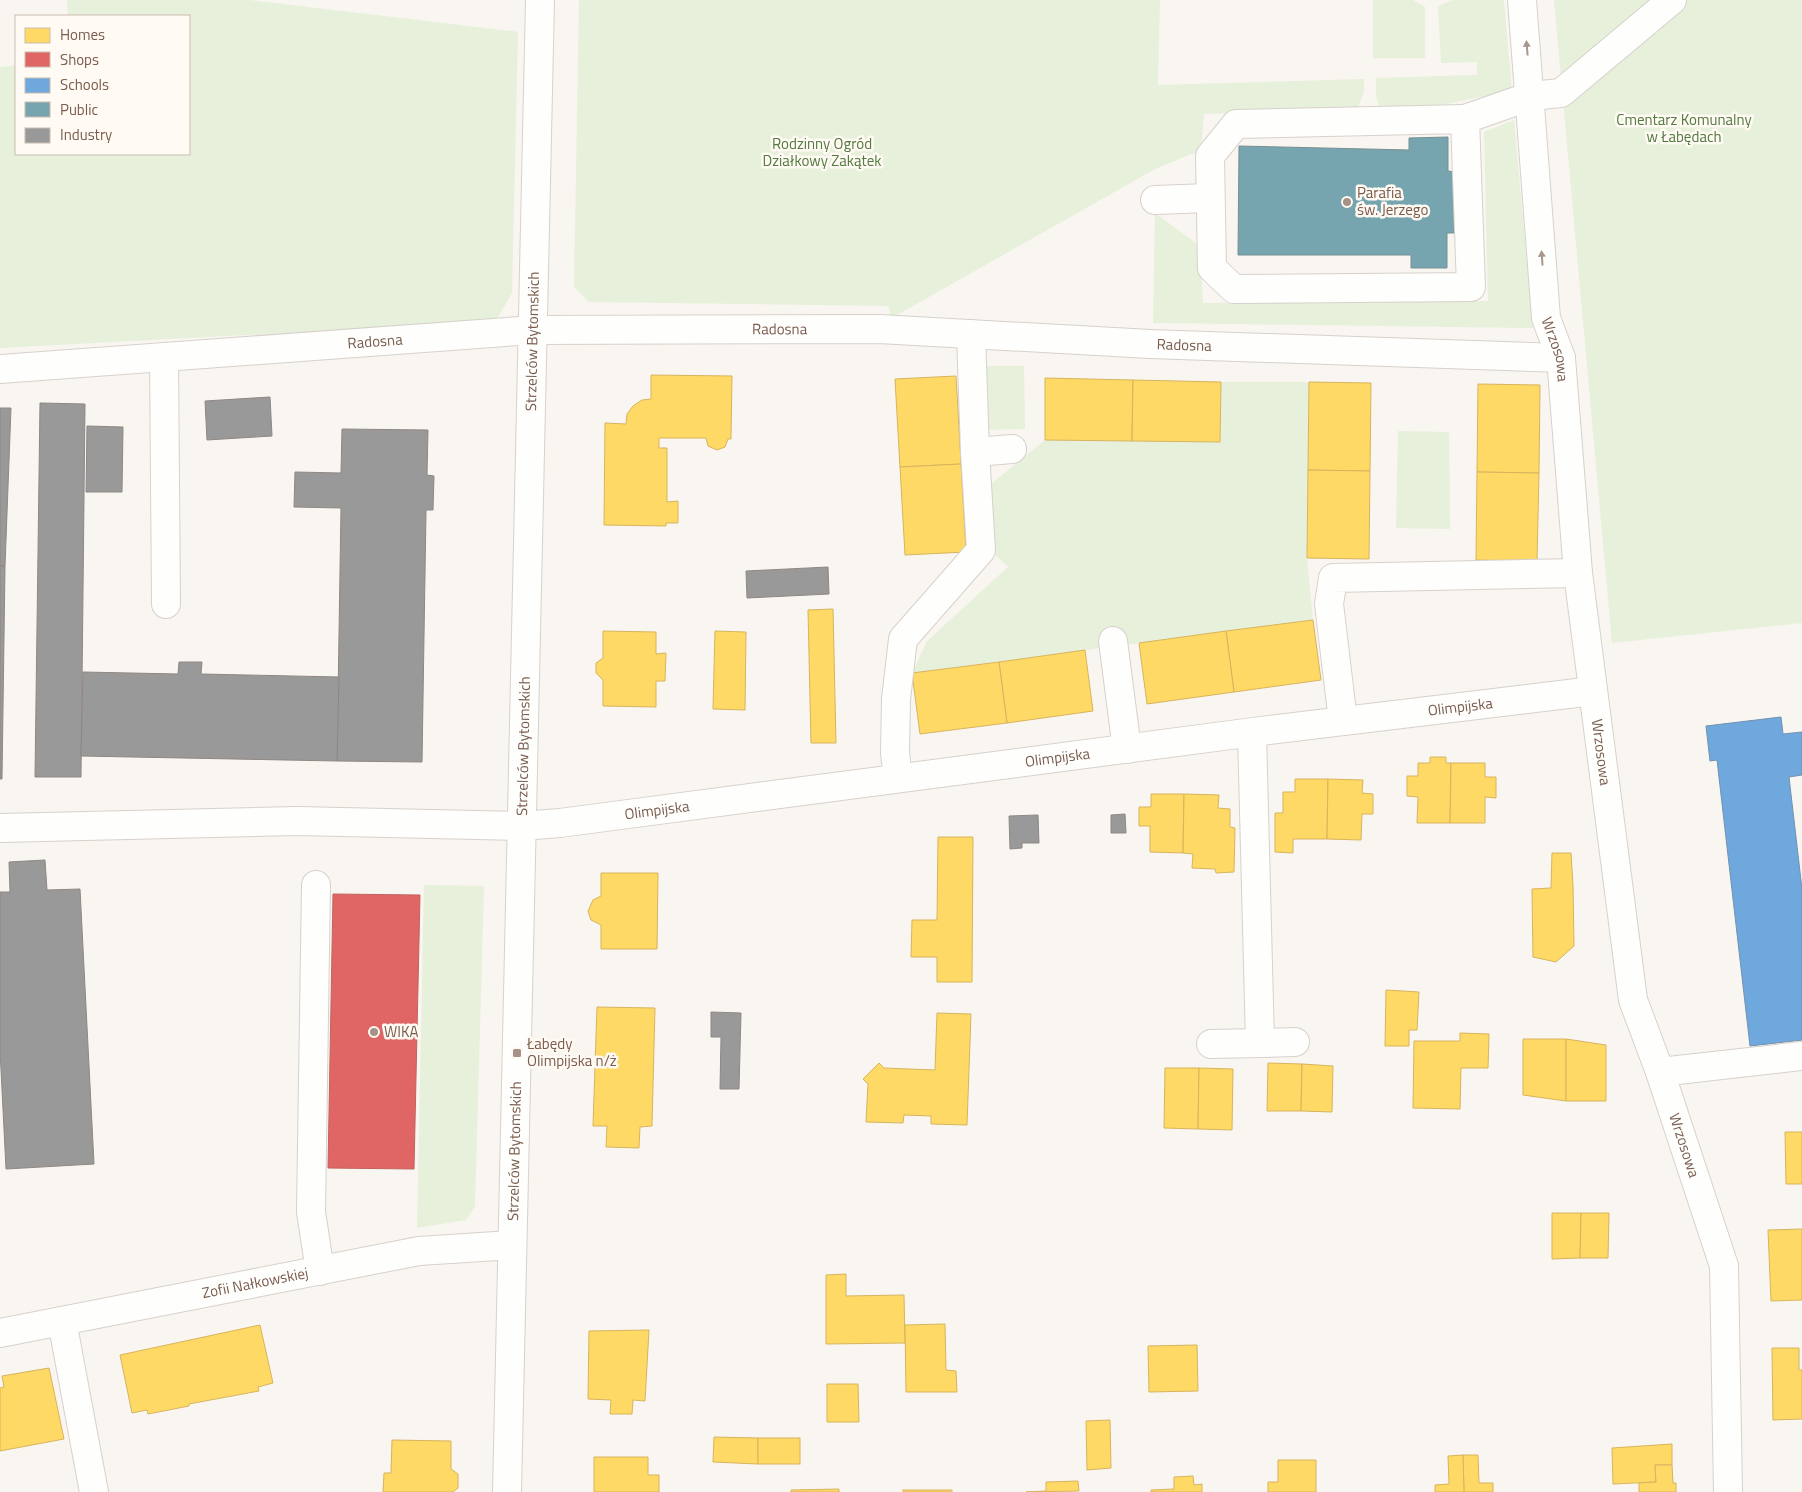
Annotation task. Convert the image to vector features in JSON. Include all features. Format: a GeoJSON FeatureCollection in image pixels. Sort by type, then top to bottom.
{"type":"FeatureCollection","features":[{"type":"Feature","properties":{"kind":"street","name":"Strzelców Bytomskich"},"geometry":{"type":"LineString","coordinates":[[507,1492],[540,0]]}},
{"type":"Feature","properties":{"kind":"street","name":"Wrzosowa"},"geometry":{"type":"LineString","coordinates":[[1522,0],[1531,96],[1546,318],[1560,358],[1578,574],[1633,1000],[1660,1072],[1724,1266],[1728,1492]]}},
{"type":"Feature","properties":{"kind":"street"},"geometry":{"type":"LineString","coordinates":[[1465,119],[1471,288],[1234,289],[1212,268],[1209,198],[1210,156],[1236,124],[1465,119],[1531,96],[1561,93],[1672,0]]}},
{"type":"Feature","properties":{"kind":"street"},"geometry":{"type":"LineString","coordinates":[[1155,200],[1209,198]]}},
{"type":"Feature","properties":{"kind":"street","name":"Radosna"},"geometry":{"type":"LineString","coordinates":[[0,369],[533,330],[879,329],[1150,344],[1560,358]]}},
{"type":"Feature","properties":{"kind":"street"},"geometry":{"type":"LineString","coordinates":[[898,778],[895,753],[896,699],[903,639],[981,550],[970,334]]}},
{"type":"Feature","properties":{"kind":"street"},"geometry":{"type":"LineString","coordinates":[[164,357],[166,604]]}},
{"type":"Feature","properties":{"kind":"street"},"geometry":{"type":"LineString","coordinates":[[975,452],[1012,449]]}},
{"type":"Feature","properties":{"kind":"street"},"geometry":{"type":"LineString","coordinates":[[1343,722],[1329,604],[1333,578],[1578,574]]}},
{"type":"Feature","properties":{"kind":"street"},"geometry":{"type":"LineString","coordinates":[[1112,642],[1127,748]]}},
{"type":"Feature","properties":{"kind":"street","name":"Olimpijska"},"geometry":{"type":"LineString","coordinates":[[0,828],[297,820],[522,826],[1127,748],[1593,691]]}},
{"type":"Feature","properties":{"kind":"street"},"geometry":{"type":"LineString","coordinates":[[1252,733],[1260,1043]]}},
{"type":"Feature","properties":{"kind":"street"},"geometry":{"type":"LineString","coordinates":[[316,885],[311,1212],[320,1271]]}},
{"type":"Feature","properties":{"kind":"street"},"geometry":{"type":"LineString","coordinates":[[1211,1044],[1295,1042]]}},
{"type":"Feature","properties":{"kind":"street"},"geometry":{"type":"LineString","coordinates":[[1660,1072],[1802,1056]]}},
{"type":"Feature","properties":{"kind":"street","name":"Zofii Nałkowskiej"},"geometry":{"type":"LineString","coordinates":[[0,1333],[419,1251],[512,1245]]}},
{"type":"Feature","properties":{"kind":"street"},"geometry":{"type":"LineString","coordinates":[[62,1321],[94,1492]]}},
{"type":"Feature","properties":{"kind":"green space"},"geometry":{"type":"Polygon","coordinates":[[[67,0],[249,0],[518,32],[512,293],[495,322],[0,348],[0,67],[15,65],[15,155],[190,155],[190,15],[68,15],[67,0]]]}},
{"type":"Feature","properties":{"kind":"green space","name":"Rodzinny Ogród Działkowy Zakątek"},"geometry":{"type":"Polygon","coordinates":[[[579,0],[1160,0],[1158,85],[1364,79],[1364,92],[1357,110],[1204,114],[1201,150],[1155,169],[890,319],[889,306],[589,302],[574,287],[579,0]]]}},
{"type":"Feature","properties":{"kind":"green space"},"geometry":{"type":"Polygon","coordinates":[[[1373,0],[1413,0],[1425,7],[1425,58],[1373,58],[1373,0]]]}},
{"type":"Feature","properties":{"kind":"green space"},"geometry":{"type":"Polygon","coordinates":[[[1453,0],[1504,0],[1512,92],[1414,110],[1381,112],[1376,96],[1376,78],[1477,75],[1477,62],[1441,63],[1438,6],[1453,0]]]}},
{"type":"Feature","properties":{"kind":"green space","name":"Cmentarz Komunalny w Łabędach"},"geometry":{"type":"Polygon","coordinates":[[[1554,0],[1802,0],[1802,623],[1612,643],[1554,0]]]}},
{"type":"Feature","properties":{"kind":"green space"},"geometry":{"type":"Polygon","coordinates":[[[1514,120],[1533,328],[1153,323],[1155,213],[1200,246],[1203,303],[1488,301],[1484,132],[1514,120]]]}},
{"type":"Feature","properties":{"kind":"green space"},"geometry":{"type":"Polygon","coordinates":[[[981,366],[1024,366],[1025,429],[986,430],[981,366]]]}},
{"type":"Feature","properties":{"kind":"green space"},"geometry":{"type":"Polygon","coordinates":[[[1221,382],[1309,382],[1307,558],[1313,620],[912,673],[927,641],[1008,567],[990,550],[987,487],[1045,440],[1220,442],[1221,382]]]}},
{"type":"Feature","properties":{"kind":"green space"},"geometry":{"type":"Polygon","coordinates":[[[1398,431],[1449,432],[1450,529],[1396,528],[1398,431]]]}},
{"type":"Feature","properties":{"kind":"green space"},"geometry":{"type":"Polygon","coordinates":[[[424,885],[484,886],[475,1206],[466,1220],[417,1228],[424,885]]]}},
{"type":"Feature","properties":{"kind":"building: Homes"},"geometry":{"type":"Polygon","coordinates":[[[651,375],[732,376],[731,439],[728,439],[725,447],[717,450],[708,446],[706,438],[659,438],[659,448],[667,448],[667,502],[678,501],[678,523],[666,523],[666,526],[604,525],[605,423],[626,424],[627,414],[633,406],[642,400],[651,399],[651,375]]]}},
{"type":"Feature","properties":{"kind":"building: Homes"},"geometry":{"type":"Polygon","coordinates":[[[956,376],[961,464],[900,467],[895,379],[956,376]]]}},
{"type":"Feature","properties":{"kind":"building: Homes"},"geometry":{"type":"Polygon","coordinates":[[[1045,378],[1133,380],[1132,441],[1045,440],[1045,378]]]}},
{"type":"Feature","properties":{"kind":"building: Homes"},"geometry":{"type":"Polygon","coordinates":[[[1133,380],[1221,382],[1220,442],[1132,441],[1133,380]]]}},
{"type":"Feature","properties":{"kind":"building: Homes"},"geometry":{"type":"Polygon","coordinates":[[[1309,382],[1371,383],[1370,471],[1308,470],[1309,382]]]}},
{"type":"Feature","properties":{"kind":"building: Homes"},"geometry":{"type":"Polygon","coordinates":[[[1478,384],[1540,385],[1539,473],[1477,472],[1478,384]]]}},
{"type":"Feature","properties":{"kind":"building: Homes"},"geometry":{"type":"Polygon","coordinates":[[[961,464],[966,552],[905,555],[900,467],[961,464]]]}},
{"type":"Feature","properties":{"kind":"building: Homes"},"geometry":{"type":"Polygon","coordinates":[[[1308,470],[1370,471],[1369,559],[1307,558],[1308,470]]]}},
{"type":"Feature","properties":{"kind":"building: Homes"},"geometry":{"type":"Polygon","coordinates":[[[1477,472],[1539,473],[1537,561],[1476,560],[1477,472]]]}},
{"type":"Feature","properties":{"kind":"building: Homes"},"geometry":{"type":"Polygon","coordinates":[[[833,609],[836,743],[811,743],[808,610],[833,609]]]}},
{"type":"Feature","properties":{"kind":"building: Homes"},"geometry":{"type":"Polygon","coordinates":[[[1313,620],[1321,680],[1234,692],[1226,631],[1313,620]]]}},
{"type":"Feature","properties":{"kind":"building: Homes"},"geometry":{"type":"Polygon","coordinates":[[[603,631],[656,632],[656,654],[666,653],[665,681],[656,681],[656,707],[603,706],[603,680],[596,673],[596,663],[603,658],[603,631]]]}},
{"type":"Feature","properties":{"kind":"building: Homes"},"geometry":{"type":"Polygon","coordinates":[[[715,631],[746,632],[745,710],[713,709],[715,631]]]}},
{"type":"Feature","properties":{"kind":"building: Homes"},"geometry":{"type":"Polygon","coordinates":[[[1226,631],[1234,692],[1147,704],[1139,643],[1226,631]]]}},
{"type":"Feature","properties":{"kind":"building: Homes"},"geometry":{"type":"Polygon","coordinates":[[[1085,650],[1093,711],[1007,723],[999,662],[1085,650]]]}},
{"type":"Feature","properties":{"kind":"building: Homes"},"geometry":{"type":"Polygon","coordinates":[[[999,662],[1007,723],[920,734],[912,673],[999,662]]]}},
{"type":"Feature","properties":{"kind":"building: Homes"},"geometry":{"type":"Polygon","coordinates":[[[1430,757],[1446,757],[1446,763],[1451,763],[1450,823],[1417,823],[1418,797],[1407,796],[1407,776],[1418,776],[1418,763],[1430,763],[1430,757]]]}},
{"type":"Feature","properties":{"kind":"building: Homes"},"geometry":{"type":"Polygon","coordinates":[[[1451,763],[1485,763],[1485,777],[1496,777],[1496,798],[1485,797],[1485,823],[1450,823],[1451,763]]]}},
{"type":"Feature","properties":{"kind":"building: Homes"},"geometry":{"type":"Polygon","coordinates":[[[1295,779],[1328,779],[1327,839],[1293,839],[1293,853],[1275,852],[1275,813],[1283,813],[1283,792],[1295,792],[1295,779]]]}},
{"type":"Feature","properties":{"kind":"building: Homes"},"geometry":{"type":"Polygon","coordinates":[[[1328,779],[1363,780],[1362,793],[1373,794],[1373,814],[1362,814],[1361,840],[1327,839],[1328,779]]]}},
{"type":"Feature","properties":{"kind":"building: Homes"},"geometry":{"type":"Polygon","coordinates":[[[1151,794],[1184,794],[1183,853],[1150,852],[1150,826],[1139,826],[1139,807],[1151,807],[1151,794]]]}},
{"type":"Feature","properties":{"kind":"building: Homes"},"geometry":{"type":"Polygon","coordinates":[[[1184,794],[1219,795],[1218,808],[1230,809],[1230,827],[1235,828],[1234,872],[1216,873],[1215,869],[1192,868],[1193,854],[1183,853],[1184,794]]]}},
{"type":"Feature","properties":{"kind":"building: Homes"},"geometry":{"type":"Polygon","coordinates":[[[938,837],[973,837],[972,982],[937,982],[937,957],[911,957],[912,920],[937,920],[938,837]]]}},
{"type":"Feature","properties":{"kind":"building: Homes"},"geometry":{"type":"Polygon","coordinates":[[[1552,853],[1571,853],[1573,886],[1574,946],[1556,962],[1533,957],[1532,889],[1551,888],[1552,853]]]}},
{"type":"Feature","properties":{"kind":"building: Homes"},"geometry":{"type":"Polygon","coordinates":[[[601,873],[658,873],[657,949],[601,949],[601,925],[591,920],[588,911],[593,900],[601,896],[601,873]]]}},
{"type":"Feature","properties":{"kind":"building: Homes"},"geometry":{"type":"Polygon","coordinates":[[[1386,990],[1419,992],[1417,1030],[1409,1030],[1409,1046],[1385,1046],[1386,990]]]}},
{"type":"Feature","properties":{"kind":"building: Homes"},"geometry":{"type":"Polygon","coordinates":[[[597,1007],[655,1008],[652,1126],[640,1127],[639,1148],[606,1147],[607,1126],[593,1126],[597,1007]]]}},
{"type":"Feature","properties":{"kind":"building: Homes"},"geometry":{"type":"Polygon","coordinates":[[[937,1013],[971,1014],[967,1125],[931,1124],[931,1116],[904,1115],[903,1123],[866,1122],[868,1084],[863,1079],[879,1063],[884,1068],[935,1070],[937,1013]]]}},
{"type":"Feature","properties":{"kind":"building: Homes"},"geometry":{"type":"Polygon","coordinates":[[[1460,1033],[1489,1034],[1488,1068],[1461,1068],[1460,1109],[1413,1108],[1414,1041],[1460,1041],[1460,1033]]]}},
{"type":"Feature","properties":{"kind":"building: Homes"},"geometry":{"type":"Polygon","coordinates":[[[1523,1039],[1566,1039],[1566,1101],[1523,1095],[1523,1039]]]}},
{"type":"Feature","properties":{"kind":"building: Homes"},"geometry":{"type":"Polygon","coordinates":[[[1566,1039],[1606,1045],[1606,1101],[1566,1101],[1566,1039]]]}},
{"type":"Feature","properties":{"kind":"building: Homes"},"geometry":{"type":"Polygon","coordinates":[[[1268,1063],[1302,1064],[1301,1111],[1267,1111],[1268,1063]]]}},
{"type":"Feature","properties":{"kind":"building: Homes"},"geometry":{"type":"Polygon","coordinates":[[[1302,1064],[1333,1066],[1332,1112],[1301,1111],[1302,1064]]]}},
{"type":"Feature","properties":{"kind":"building: Homes"},"geometry":{"type":"Polygon","coordinates":[[[1165,1068],[1199,1068],[1198,1129],[1164,1128],[1165,1068]]]}},
{"type":"Feature","properties":{"kind":"building: Homes"},"geometry":{"type":"Polygon","coordinates":[[[1199,1068],[1233,1069],[1232,1130],[1198,1129],[1199,1068]]]}},
{"type":"Feature","properties":{"kind":"building: Homes"},"geometry":{"type":"Polygon","coordinates":[[[1785,1132],[1802,1132],[1802,1184],[1786,1184],[1785,1132]]]}},
{"type":"Feature","properties":{"kind":"building: Homes"},"geometry":{"type":"Polygon","coordinates":[[[1552,1213],[1581,1213],[1580,1258],[1552,1259],[1552,1213]]]}},
{"type":"Feature","properties":{"kind":"building: Homes"},"geometry":{"type":"Polygon","coordinates":[[[1581,1213],[1609,1213],[1608,1258],[1580,1258],[1581,1213]]]}},
{"type":"Feature","properties":{"kind":"building: Homes"},"geometry":{"type":"Polygon","coordinates":[[[1802,1229],[1802,1300],[1771,1301],[1768,1230],[1802,1229]]]}},
{"type":"Feature","properties":{"kind":"building: Homes"},"geometry":{"type":"Polygon","coordinates":[[[846,1274],[846,1296],[904,1295],[905,1343],[826,1344],[826,1275],[846,1274]]]}},
{"type":"Feature","properties":{"kind":"building: Homes"},"geometry":{"type":"Polygon","coordinates":[[[945,1324],[946,1370],[956,1371],[957,1392],[906,1392],[905,1325],[945,1324]]]}},
{"type":"Feature","properties":{"kind":"building: Homes"},"geometry":{"type":"Polygon","coordinates":[[[260,1325],[273,1383],[258,1387],[259,1391],[189,1404],[189,1406],[148,1414],[147,1410],[132,1413],[120,1355],[260,1325]]]}},
{"type":"Feature","properties":{"kind":"building: Homes"},"geometry":{"type":"Polygon","coordinates":[[[649,1330],[645,1401],[633,1400],[632,1414],[610,1414],[611,1400],[588,1399],[589,1331],[649,1330]]]}},
{"type":"Feature","properties":{"kind":"building: Homes"},"geometry":{"type":"Polygon","coordinates":[[[1197,1345],[1198,1391],[1149,1392],[1148,1346],[1197,1345]]]}},
{"type":"Feature","properties":{"kind":"building: Homes"},"geometry":{"type":"Polygon","coordinates":[[[1772,1348],[1799,1348],[1799,1370],[1802,1370],[1802,1419],[1773,1420],[1772,1348]]]}},
{"type":"Feature","properties":{"kind":"building: Homes"},"geometry":{"type":"Polygon","coordinates":[[[49,1368],[64,1439],[0,1451],[0,1388],[4,1387],[2,1376],[49,1368]]]}},
{"type":"Feature","properties":{"kind":"building: Homes"},"geometry":{"type":"Polygon","coordinates":[[[827,1384],[858,1384],[859,1422],[827,1422],[827,1384]]]}},
{"type":"Feature","properties":{"kind":"building: Homes"},"geometry":{"type":"Polygon","coordinates":[[[1110,1420],[1111,1468],[1087,1470],[1086,1421],[1110,1420]]]}},
{"type":"Feature","properties":{"kind":"building: Homes"},"geometry":{"type":"Polygon","coordinates":[[[714,1437],[758,1438],[758,1464],[713,1462],[714,1437]]]}},
{"type":"Feature","properties":{"kind":"building: Homes"},"geometry":{"type":"Polygon","coordinates":[[[758,1438],[800,1438],[800,1464],[758,1464],[758,1438]]]}},
{"type":"Feature","properties":{"kind":"building: Homes"},"geometry":{"type":"Polygon","coordinates":[[[392,1440],[451,1441],[451,1469],[458,1474],[458,1488],[453,1492],[383,1492],[384,1473],[391,1473],[392,1440]]]}},
{"type":"Feature","properties":{"kind":"building: Homes"},"geometry":{"type":"Polygon","coordinates":[[[1672,1444],[1672,1465],[1655,1465],[1656,1482],[1613,1484],[1612,1448],[1672,1444]]]}},
{"type":"Feature","properties":{"kind":"building: Homes"},"geometry":{"type":"Polygon","coordinates":[[[1463,1455],[1478,1455],[1479,1483],[1493,1483],[1493,1492],[1464,1492],[1463,1455]]]}},
{"type":"Feature","properties":{"kind":"building: Homes"},"geometry":{"type":"Polygon","coordinates":[[[1463,1455],[1464,1492],[1435,1492],[1435,1485],[1449,1484],[1448,1456],[1463,1455]]]}},
{"type":"Feature","properties":{"kind":"building: Homes"},"geometry":{"type":"Polygon","coordinates":[[[594,1457],[648,1457],[648,1475],[659,1475],[659,1492],[594,1492],[594,1457]]]}},
{"type":"Feature","properties":{"kind":"building: Homes"},"geometry":{"type":"Polygon","coordinates":[[[1278,1460],[1316,1460],[1316,1492],[1268,1492],[1268,1482],[1278,1482],[1278,1460]]]}},
{"type":"Feature","properties":{"kind":"building: Homes"},"geometry":{"type":"Polygon","coordinates":[[[1655,1465],[1672,1465],[1673,1483],[1676,1483],[1676,1492],[1639,1492],[1639,1483],[1656,1482],[1655,1465]]]}},
{"type":"Feature","properties":{"kind":"building: Homes"},"geometry":{"type":"Polygon","coordinates":[[[1193,1476],[1194,1485],[1202,1484],[1202,1492],[1151,1492],[1151,1490],[1174,1489],[1174,1477],[1193,1476]]]}},
{"type":"Feature","properties":{"kind":"building: Homes"},"geometry":{"type":"Polygon","coordinates":[[[1078,1481],[1079,1491],[1026,1492],[1046,1491],[1046,1482],[1078,1481]]]}},
{"type":"Feature","properties":{"kind":"building: Homes"},"geometry":{"type":"Polygon","coordinates":[[[839,1489],[839,1492],[791,1492],[791,1490],[839,1489]]]}},
{"type":"Feature","properties":{"kind":"building: Homes"},"geometry":{"type":"Polygon","coordinates":[[[903,1490],[952,1490],[952,1492],[903,1492],[903,1490]]]}},
{"type":"Feature","properties":{"kind":"building: Shops","name":"WIKA"},"geometry":{"type":"Polygon","coordinates":[[[333,894],[420,895],[414,1169],[328,1168],[333,894]]]}},
{"type":"Feature","properties":{"kind":"building: Schools"},"geometry":{"type":"Polygon","coordinates":[[[1781,717],[1783,734],[1802,732],[1802,775],[1789,777],[1802,889],[1802,1040],[1750,1046],[1717,760],[1710,761],[1706,726],[1781,717]]]}},
{"type":"Feature","properties":{"kind":"building: Public","name":"Parafia św. Jerzego"},"geometry":{"type":"Polygon","coordinates":[[[1448,137],[1448,171],[1455,172],[1454,233],[1447,233],[1447,268],[1411,268],[1411,255],[1238,255],[1239,146],[1409,150],[1409,138],[1448,137]]]}},
{"type":"Feature","properties":{"kind":"building: Industry"},"geometry":{"type":"Polygon","coordinates":[[[270,397],[272,436],[207,440],[205,401],[270,397]]]}},
{"type":"Feature","properties":{"kind":"building: Industry"},"geometry":{"type":"Polygon","coordinates":[[[40,403],[85,404],[81,777],[35,777],[40,403]]]}},
{"type":"Feature","properties":{"kind":"building: Industry"},"geometry":{"type":"Polygon","coordinates":[[[0,408],[11,408],[5,566],[0,566],[0,408]]]}},
{"type":"Feature","properties":{"kind":"building: Industry"},"geometry":{"type":"Polygon","coordinates":[[[87,426],[123,427],[122,492],[86,492],[87,426]]]}},
{"type":"Feature","properties":{"kind":"building: Industry"},"geometry":{"type":"Polygon","coordinates":[[[342,429],[428,430],[427,475],[434,476],[433,510],[426,510],[422,762],[337,761],[341,508],[294,507],[295,472],[341,473],[342,429]]]}},
{"type":"Feature","properties":{"kind":"building: Industry"},"geometry":{"type":"Polygon","coordinates":[[[0,566],[5,566],[2,779],[0,779],[0,566]]]}},
{"type":"Feature","properties":{"kind":"building: Industry"},"geometry":{"type":"Polygon","coordinates":[[[828,567],[829,594],[747,598],[746,571],[828,567]]]}},
{"type":"Feature","properties":{"kind":"building: Industry"},"geometry":{"type":"Polygon","coordinates":[[[179,662],[202,662],[201,674],[339,677],[337,761],[81,756],[83,672],[178,674],[179,662]]]}},
{"type":"Feature","properties":{"kind":"building: Industry"},"geometry":{"type":"Polygon","coordinates":[[[1125,814],[1126,833],[1111,833],[1111,815],[1125,814]]]}},
{"type":"Feature","properties":{"kind":"building: Industry"},"geometry":{"type":"Polygon","coordinates":[[[1038,815],[1039,843],[1022,843],[1022,848],[1010,849],[1009,816],[1038,815]]]}},
{"type":"Feature","properties":{"kind":"building: Industry"},"geometry":{"type":"Polygon","coordinates":[[[45,860],[47,890],[80,889],[94,1164],[6,1169],[0,1050],[0,892],[10,892],[9,862],[45,860]]]}},
{"type":"Feature","properties":{"kind":"building: Industry"},"geometry":{"type":"Polygon","coordinates":[[[711,1012],[741,1013],[739,1089],[720,1089],[721,1037],[711,1037],[711,1012]]]}},
{"type":"Feature","properties":{"kind":"place","name":"Parafia św. Jerzego"},"geometry":{"type":"Point","coordinates":[1347,202]}},
{"type":"Feature","properties":{"kind":"place","name":"WIKA"},"geometry":{"type":"Point","coordinates":[374,1032]}},
{"type":"Feature","properties":{"kind":"place","name":"Łabędy Olimpijska n/ż"},"geometry":{"type":"Point","coordinates":[517,1053]}}]}
